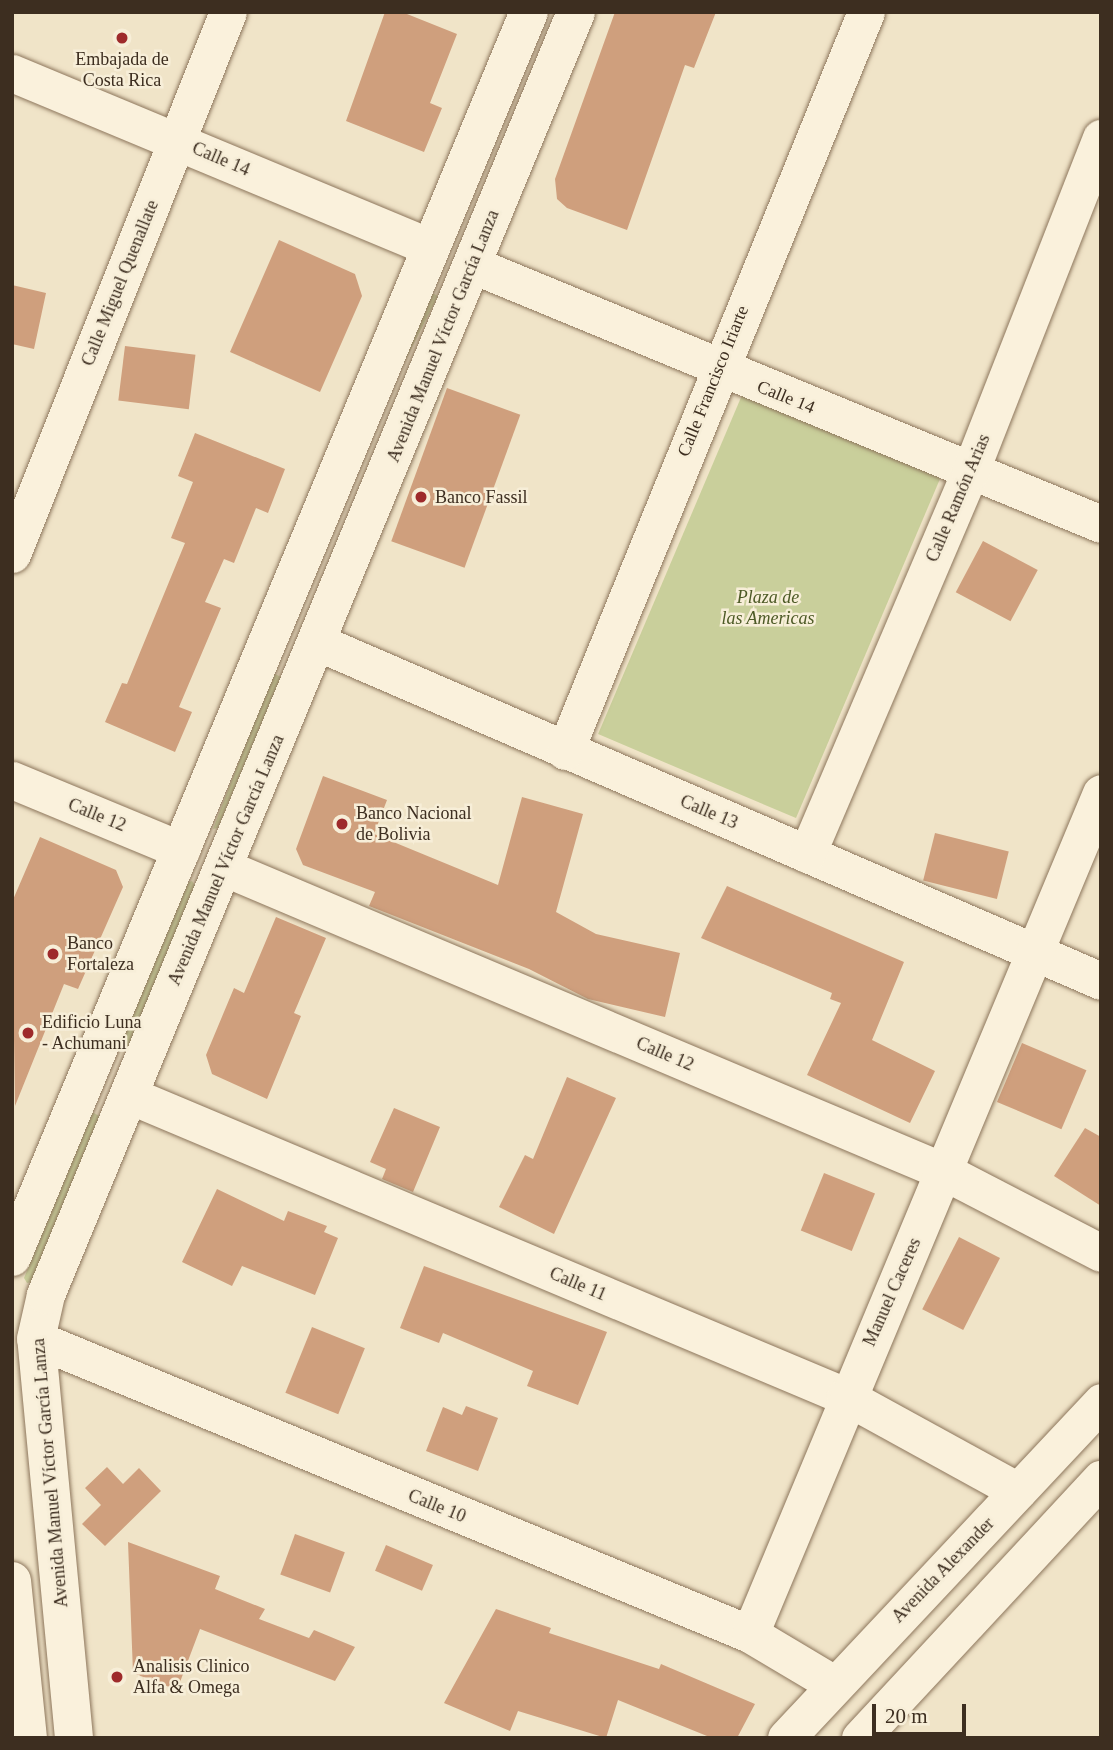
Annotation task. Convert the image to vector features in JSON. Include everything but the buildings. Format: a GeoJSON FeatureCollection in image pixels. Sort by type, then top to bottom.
{"type":"FeatureCollection","features":[{"type":"Feature","properties":{"kind":"main road"},"geometry":{"type":"LineString","coordinates":[[12,1257],[528,12]]}},
{"type":"Feature","properties":{"kind":"main road","name":"Avenida Manuel Víctor García Lanza"},"geometry":{"type":"LineString","coordinates":[[74,1738],[24,1333],[46,1295],[576,12]]}},
{"type":"Feature","properties":{"kind":"main road"},"geometry":{"type":"LineString","coordinates":[[429,247],[473,265]]}},
{"type":"Feature","properties":{"kind":"main road"},"geometry":{"type":"LineString","coordinates":[[275,625],[317,642]]}},
{"type":"Feature","properties":{"kind":"main road"},"geometry":{"type":"LineString","coordinates":[[181,850],[223,867]]}},
{"type":"Feature","properties":{"kind":"main road"},"geometry":{"type":"LineString","coordinates":[[88,1078],[129,1095]]}},
{"type":"Feature","properties":{"kind":"main road"},"geometry":{"type":"LineString","coordinates":[[12,1581],[22,1723],[61,1738]]}},
{"type":"Feature","properties":{"kind":"street","name":"Calle Miguel Quenallate"},"geometry":{"type":"LineString","coordinates":[[12,554],[228,12]]}},
{"type":"Feature","properties":{"kind":"street","name":"Calle Francisco Iriarte"},"geometry":{"type":"LineString","coordinates":[[565,751],[717,370],[866,12]]}},
{"type":"Feature","properties":{"kind":"street","name":"Calle 14"},"geometry":{"type":"LineString","coordinates":[[12,73],[429,247]]}},
{"type":"Feature","properties":{"kind":"street","name":"Calle Ramón Arias"},"geometry":{"type":"LineString","coordinates":[[807,854],[970,472],[1101,138]]}},
{"type":"Feature","properties":{"kind":"street","name":"Calle 14"},"geometry":{"type":"LineString","coordinates":[[473,265],[717,370],[1101,524]]}},
{"type":"Feature","properties":{"kind":"street","name":"Calle 13"},"geometry":{"type":"LineString","coordinates":[[317,642],[1101,981]]}},
{"type":"Feature","properties":{"kind":"street","name":"Calle 12"},"geometry":{"type":"LineString","coordinates":[[12,780],[181,850]]}},
{"type":"Feature","properties":{"kind":"street","name":"Manuel Caceres"},"geometry":{"type":"LineString","coordinates":[[750,1634],[845,1396],[945,1172],[1101,793]]}},
{"type":"Feature","properties":{"kind":"street","name":"Calle 12"},"geometry":{"type":"LineString","coordinates":[[223,867],[945,1172],[1101,1253]]}},
{"type":"Feature","properties":{"kind":"street","name":"Calle 11"},"geometry":{"type":"LineString","coordinates":[[129,1095],[845,1396],[1018,1491]]}},
{"type":"Feature","properties":{"kind":"street","name":"Calle 10"},"geometry":{"type":"LineString","coordinates":[[24,1333],[750,1634],[834,1684]]}},
{"type":"Feature","properties":{"kind":"street","name":"Avenida Alexander"},"geometry":{"type":"LineString","coordinates":[[786,1738],[1101,1402]]}},
{"type":"Feature","properties":{"kind":"street"},"geometry":{"type":"LineString","coordinates":[[860,1738],[1101,1479]]}},
{"type":"Feature","properties":{"kind":"green space"},"geometry":{"type":"Polygon","coordinates":[[[430,292],[438,296],[298,571],[290,567],[430,292]]]}},
{"type":"Feature","properties":{"kind":"green space","name":"Plaza de las Americas"},"geometry":{"type":"Polygon","coordinates":[[[745,388],[943,472],[796,818],[598,734],[745,388]]]}},
{"type":"Feature","properties":{"kind":"green space"},"geometry":{"type":"Polygon","coordinates":[[[273,673],[281,677],[218,828],[213,829],[273,673]]]}},
{"type":"Feature","properties":{"kind":"green space"},"geometry":{"type":"Polygon","coordinates":[[[192,881],[196,887],[128,1050],[119,1046],[187,883],[192,881]]]}},
{"type":"Feature","properties":{"kind":"green space"},"geometry":{"type":"Polygon","coordinates":[[[92,1112],[101,1117],[32,1282],[27,1283],[24,1278],[92,1112]]]}},
{"type":"Feature","properties":{"kind":"place","name":"Embajada de Costa Rica"},"geometry":{"type":"Point","coordinates":[122,38]}},
{"type":"Feature","properties":{"kind":"place","name":"Banco Fassil"},"geometry":{"type":"Point","coordinates":[421,497]}},
{"type":"Feature","properties":{"kind":"place","name":"Banco Nacional de Bolivia"},"geometry":{"type":"Point","coordinates":[342,824]}},
{"type":"Feature","properties":{"kind":"place","name":"Banco Fortaleza"},"geometry":{"type":"Point","coordinates":[53,954]}},
{"type":"Feature","properties":{"kind":"place","name":"Edificio Luna - Achumani"},"geometry":{"type":"Point","coordinates":[28,1033]}},
{"type":"Feature","properties":{"kind":"place","name":"Analisis Clinico Alfa & Omega"},"geometry":{"type":"Point","coordinates":[117,1677]}}]}
